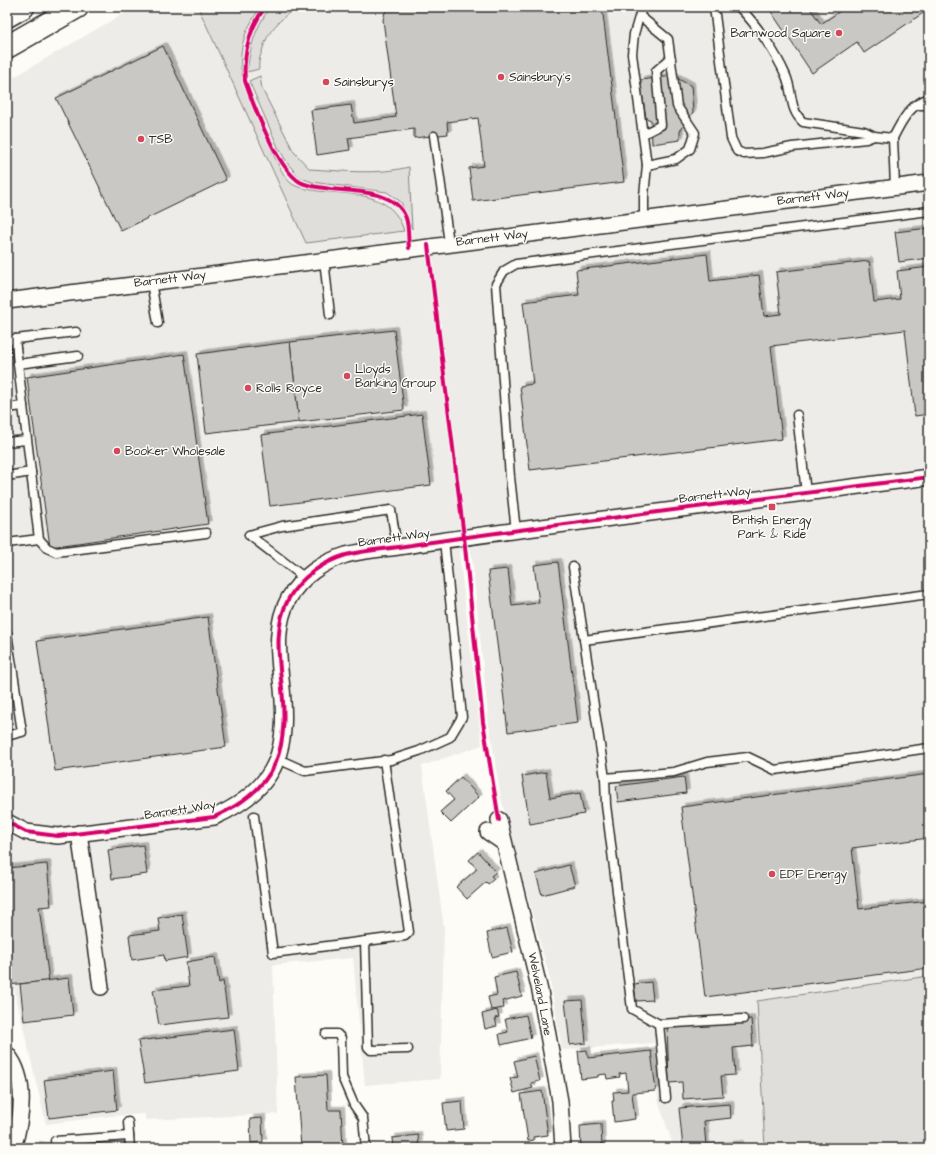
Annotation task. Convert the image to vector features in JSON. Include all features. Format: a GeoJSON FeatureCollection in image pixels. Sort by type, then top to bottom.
{"type":"FeatureCollection","features":[{"type":"Feature","properties":{"kind":"highway"},"geometry":{"type":"LineString","coordinates":[[7,16],[23,7]]}},
{"type":"Feature","properties":{"kind":"highway"},"geometry":{"type":"LineString","coordinates":[[7,47],[77,7]]}},
{"type":"Feature","properties":{"kind":"street","name":"Barnett Way"},"geometry":{"type":"LineString","coordinates":[[7,301],[449,243],[929,183]]}},
{"type":"Feature","properties":{"kind":"street","name":"Barnett Way"},"geometry":{"type":"LineString","coordinates":[[7,822],[26,832],[58,836],[79,834],[214,817],[236,807],[251,796],[267,777],[278,759],[284,736],[284,702],[277,644],[282,618],[289,598],[305,578],[323,563],[348,555],[444,540],[929,478]]}},
{"type":"Feature","properties":{"kind":"street","name":"Welveland Lane"},"geometry":{"type":"LineString","coordinates":[[500,820],[504,843],[523,912],[540,991],[560,1101],[563,1148]]}},
{"type":"Feature","properties":{"kind":"street"},"geometry":{"type":"LineString","coordinates":[[488,832],[504,843]]}},
{"type":"Feature","properties":{"kind":"street"},"geometry":{"type":"LineString","coordinates":[[79,834],[101,987]]}},
{"type":"Feature","properties":{"kind":"street"},"geometry":{"type":"LineString","coordinates":[[7,1054],[13,1061],[22,1096],[18,1134],[13,1148]]}},
{"type":"Feature","properties":{"kind":"lane"},"geometry":{"type":"LineString","coordinates":[[642,7],[634,34],[632,54],[647,165],[644,196],[644,219]]}},
{"type":"Feature","properties":{"kind":"lane"},"geometry":{"type":"LineString","coordinates":[[714,7],[731,138],[737,151],[744,154],[763,153],[792,147],[866,139],[874,136]]}},
{"type":"Feature","properties":{"kind":"lane"},"geometry":{"type":"LineString","coordinates":[[739,7],[750,18],[784,71],[790,87],[794,111],[797,117],[803,122],[864,131],[874,136],[893,138]]}},
{"type":"Feature","properties":{"kind":"lane"},"geometry":{"type":"LineString","coordinates":[[640,16],[668,39],[677,106],[695,133],[690,149],[676,159],[647,165]]}},
{"type":"Feature","properties":{"kind":"lane"},"geometry":{"type":"LineString","coordinates":[[643,134],[661,124],[656,71],[670,58]]}},
{"type":"Feature","properties":{"kind":"lane"},"geometry":{"type":"LineString","coordinates":[[895,187],[893,138],[904,117],[914,105],[929,98]]}},
{"type":"Feature","properties":{"kind":"lane"},"geometry":{"type":"LineString","coordinates":[[914,105],[929,105]]}},
{"type":"Feature","properties":{"kind":"lane"},"geometry":{"type":"LineString","coordinates":[[434,136],[449,243]]}},
{"type":"Feature","properties":{"kind":"lane"},"geometry":{"type":"LineString","coordinates":[[516,531],[510,477],[496,284],[504,271],[516,264],[929,211]]}},
{"type":"Feature","properties":{"kind":"lane"},"geometry":{"type":"LineString","coordinates":[[324,259],[330,315]]}},
{"type":"Feature","properties":{"kind":"lane"},"geometry":{"type":"LineString","coordinates":[[151,282],[158,323]]}},
{"type":"Feature","properties":{"kind":"lane"},"geometry":{"type":"LineString","coordinates":[[76,332],[11,340],[18,364],[39,539],[47,548],[56,552],[206,532]]}},
{"type":"Feature","properties":{"kind":"lane"},"geometry":{"type":"LineString","coordinates":[[18,364],[78,356]]}},
{"type":"Feature","properties":{"kind":"lane"},"geometry":{"type":"LineString","coordinates":[[7,408],[23,406]]}},
{"type":"Feature","properties":{"kind":"lane"},"geometry":{"type":"LineString","coordinates":[[797,415],[806,493]]}},
{"type":"Feature","properties":{"kind":"lane"},"geometry":{"type":"LineString","coordinates":[[7,442],[26,440]]}},
{"type":"Feature","properties":{"kind":"lane"},"geometry":{"type":"LineString","coordinates":[[7,476],[31,472]]}},
{"type":"Feature","properties":{"kind":"lane"},"geometry":{"type":"LineString","coordinates":[[305,578],[249,535],[282,526],[391,510],[396,547]]}},
{"type":"Feature","properties":{"kind":"lane"},"geometry":{"type":"LineString","coordinates":[[7,544],[39,539]]}},
{"type":"Feature","properties":{"kind":"lane"},"geometry":{"type":"LineString","coordinates":[[278,759],[305,771],[384,760],[419,751],[450,737],[462,717],[444,540]]}},
{"type":"Feature","properties":{"kind":"lane"},"geometry":{"type":"LineString","coordinates":[[573,567],[605,778],[606,805],[632,1009],[660,1024],[744,1019]]}},
{"type":"Feature","properties":{"kind":"lane"},"geometry":{"type":"LineString","coordinates":[[584,640],[929,594]]}},
{"type":"Feature","properties":{"kind":"lane"},"geometry":{"type":"LineString","coordinates":[[7,633],[22,732],[7,736]]}},
{"type":"Feature","properties":{"kind":"lane"},"geometry":{"type":"LineString","coordinates":[[605,778],[674,772],[710,762],[748,757],[775,770],[929,748]]}},
{"type":"Feature","properties":{"kind":"lane"},"geometry":{"type":"LineString","coordinates":[[254,816],[273,953],[405,936],[409,932],[384,760]]}},
{"type":"Feature","properties":{"kind":"lane"},"geometry":{"type":"LineString","coordinates":[[365,941],[368,1047],[371,1050],[408,1049]]}},
{"type":"Feature","properties":{"kind":"lane"},"geometry":{"type":"LineString","coordinates":[[660,1024],[666,1098]]}},
{"type":"Feature","properties":{"kind":"lane"},"geometry":{"type":"LineString","coordinates":[[326,1034],[337,1034],[341,1038],[342,1077],[354,1105],[363,1118],[366,1148]]}},
{"type":"Feature","properties":{"kind":"lane"},"geometry":{"type":"LineString","coordinates":[[128,1122],[130,1148]]}},
{"type":"Feature","properties":{"kind":"lane"},"geometry":{"type":"LineString","coordinates":[[55,1141],[129,1136]]}},
{"type":"Feature","properties":{"kind":"shaded area"},"geometry":{"type":"Polygon","coordinates":[[[135,7],[929,7],[929,976],[757,1001],[765,1148],[674,1148],[658,1100],[654,1043],[562,1050],[550,979],[501,798],[489,724],[471,549],[459,552],[482,745],[422,766],[444,929],[440,1079],[365,1085],[353,958],[273,965],[278,1114],[145,1120],[145,1114],[110,1116],[46,1124],[14,988],[7,989],[7,81],[135,7]]]}},
{"type":"Feature","properties":{"kind":"shaded area"},"geometry":{"type":"Polygon","coordinates":[[[198,7],[261,7],[249,25],[243,42],[241,59],[242,74],[252,107],[278,164],[288,181],[301,188],[357,195],[381,202],[390,208],[398,218],[404,231],[306,243],[198,7]]]}},
{"type":"Feature","properties":{"kind":"shaded area"},"geometry":{"type":"Polygon","coordinates":[[[270,7],[296,7],[275,26],[267,37],[260,58],[259,69],[247,72],[254,38],[260,23],[270,7]]]}},
{"type":"Feature","properties":{"kind":"shaded area"},"geometry":{"type":"Polygon","coordinates":[[[260,76],[262,89],[294,152],[310,169],[373,172],[409,167],[412,229],[401,202],[387,192],[312,182],[299,177],[288,164],[278,147],[249,81],[260,76]]]}},
{"type":"Feature","properties":{"kind":"shaded area"},"geometry":{"type":"Polygon","coordinates":[[[929,976],[929,1148],[765,1148],[757,1001],[929,976]]]}},
{"type":"Feature","properties":{"kind":"building","name":"Sainsbury's"},"geometry":{"type":"Polygon","coordinates":[[[390,7],[575,7],[576,9],[602,7],[624,182],[473,201],[469,168],[484,166],[478,118],[447,122],[448,134],[414,138],[414,129],[348,138],[350,150],[317,155],[311,110],[351,105],[354,123],[396,117],[383,20],[385,12],[390,7]]]}},
{"type":"Feature","properties":{"kind":"building","name":"Barnwood Square"},"geometry":{"type":"Polygon","coordinates":[[[768,7],[809,7],[821,24],[846,7],[860,7],[863,12],[870,7],[929,7],[929,9],[864,53],[857,42],[812,73],[768,7]]]}},
{"type":"Feature","properties":{"kind":"building","name":"TSB"},"geometry":{"type":"Polygon","coordinates":[[[163,46],[226,180],[121,231],[56,98],[163,46]]]}},
{"type":"Feature","properties":{"kind":"building"},"geometry":{"type":"Polygon","coordinates":[[[673,76],[691,86],[693,112],[680,131],[680,140],[652,144],[651,120],[646,118],[640,80],[673,76]]]}},
{"type":"Feature","properties":{"kind":"building"},"geometry":{"type":"Polygon","coordinates":[[[929,228],[929,258],[899,262],[895,232],[929,228]]]}},
{"type":"Feature","properties":{"kind":"building"},"geometry":{"type":"Polygon","coordinates":[[[707,254],[710,281],[759,275],[764,316],[781,314],[776,272],[869,261],[874,302],[900,299],[897,271],[929,267],[929,414],[915,416],[905,330],[771,346],[782,439],[530,470],[520,386],[533,384],[523,302],[579,295],[576,270],[707,254]]]}},
{"type":"Feature","properties":{"kind":"building","name":"Lloyds Banking Group"},"geometry":{"type":"Polygon","coordinates":[[[394,330],[404,410],[299,422],[290,342],[394,330]]]}},
{"type":"Feature","properties":{"kind":"building","name":"Rolls Royce"},"geometry":{"type":"Polygon","coordinates":[[[290,342],[299,422],[206,433],[197,354],[290,342]]]}},
{"type":"Feature","properties":{"kind":"building","name":"Booker Wholesale"},"geometry":{"type":"Polygon","coordinates":[[[184,354],[208,524],[50,547],[27,377],[184,354]]]}},
{"type":"Feature","properties":{"kind":"building"},"geometry":{"type":"Polygon","coordinates":[[[422,414],[431,485],[270,506],[261,435],[422,414]]]}},
{"type":"Feature","properties":{"kind":"building"},"geometry":{"type":"Polygon","coordinates":[[[558,562],[578,723],[508,732],[488,571],[508,569],[512,606],[539,603],[534,565],[558,562]]]}},
{"type":"Feature","properties":{"kind":"building"},"geometry":{"type":"Polygon","coordinates":[[[208,617],[226,747],[55,771],[37,641],[208,617]]]}},
{"type":"Feature","properties":{"kind":"building"},"geometry":{"type":"Polygon","coordinates":[[[546,772],[550,798],[580,793],[584,814],[530,824],[522,776],[546,772]]]}},
{"type":"Feature","properties":{"kind":"building","name":"EDF Energy"},"geometry":{"type":"Polygon","coordinates":[[[929,774],[929,838],[852,848],[859,909],[929,901],[929,968],[705,997],[681,807],[929,774]]]}},
{"type":"Feature","properties":{"kind":"building"},"geometry":{"type":"Polygon","coordinates":[[[461,777],[479,797],[451,823],[440,812],[454,800],[446,791],[461,777]]]}},
{"type":"Feature","properties":{"kind":"building"},"geometry":{"type":"Polygon","coordinates":[[[684,777],[686,793],[618,802],[616,786],[684,777]]]}},
{"type":"Feature","properties":{"kind":"building"},"geometry":{"type":"Polygon","coordinates":[[[143,845],[147,874],[112,879],[108,850],[143,845]]]}},
{"type":"Feature","properties":{"kind":"building"},"geometry":{"type":"Polygon","coordinates":[[[478,852],[496,872],[491,876],[494,879],[488,884],[486,882],[467,899],[456,887],[477,869],[469,860],[478,852]]]}},
{"type":"Feature","properties":{"kind":"building"},"geometry":{"type":"Polygon","coordinates":[[[47,864],[51,906],[39,907],[49,981],[7,985],[7,868],[47,864]]]}},
{"type":"Feature","properties":{"kind":"building"},"geometry":{"type":"Polygon","coordinates":[[[569,865],[575,886],[542,895],[536,874],[569,865]]]}},
{"type":"Feature","properties":{"kind":"building"},"geometry":{"type":"Polygon","coordinates":[[[182,914],[188,957],[165,961],[164,955],[132,960],[129,935],[160,931],[158,918],[182,914]]]}},
{"type":"Feature","properties":{"kind":"building"},"geometry":{"type":"Polygon","coordinates":[[[507,928],[513,952],[492,957],[487,933],[507,928]]]}},
{"type":"Feature","properties":{"kind":"building"},"geometry":{"type":"Polygon","coordinates":[[[215,957],[219,983],[223,981],[228,1017],[159,1025],[153,990],[189,986],[186,962],[215,957]]]}},
{"type":"Feature","properties":{"kind":"building"},"geometry":{"type":"Polygon","coordinates":[[[516,972],[522,996],[503,1001],[504,1008],[491,1010],[488,997],[497,995],[494,977],[516,972]]]}},
{"type":"Feature","properties":{"kind":"building"},"geometry":{"type":"Polygon","coordinates":[[[69,978],[73,1015],[24,1021],[20,984],[69,978]]]}},
{"type":"Feature","properties":{"kind":"building"},"geometry":{"type":"Polygon","coordinates":[[[651,982],[653,1000],[636,1001],[634,984],[651,982]]]}},
{"type":"Feature","properties":{"kind":"building"},"geometry":{"type":"Polygon","coordinates":[[[582,1000],[586,1043],[570,1045],[565,1001],[582,1000]]]}},
{"type":"Feature","properties":{"kind":"building"},"geometry":{"type":"Polygon","coordinates":[[[497,1010],[499,1017],[495,1018],[497,1026],[485,1029],[482,1014],[497,1010]]]}},
{"type":"Feature","properties":{"kind":"building"},"geometry":{"type":"Polygon","coordinates":[[[526,1015],[531,1038],[501,1045],[499,1034],[508,1032],[505,1019],[526,1015]]]}},
{"type":"Feature","properties":{"kind":"building"},"geometry":{"type":"Polygon","coordinates":[[[751,1019],[753,1046],[733,1048],[735,1075],[721,1076],[723,1096],[683,1099],[682,1082],[669,1083],[667,1025],[751,1019]]]}},
{"type":"Feature","properties":{"kind":"building"},"geometry":{"type":"Polygon","coordinates":[[[234,1029],[239,1071],[145,1083],[138,1041],[234,1029]]]}},
{"type":"Feature","properties":{"kind":"building"},"geometry":{"type":"Polygon","coordinates":[[[587,1050],[588,1058],[651,1051],[656,1091],[632,1093],[635,1119],[614,1122],[612,1101],[614,1101],[613,1092],[628,1091],[626,1073],[619,1074],[620,1077],[607,1079],[606,1074],[598,1075],[598,1077],[581,1079],[578,1051],[587,1050]]]}},
{"type":"Feature","properties":{"kind":"building"},"geometry":{"type":"Polygon","coordinates":[[[534,1056],[540,1081],[531,1083],[533,1088],[514,1093],[510,1078],[518,1077],[514,1061],[534,1056]]]}},
{"type":"Feature","properties":{"kind":"building"},"geometry":{"type":"Polygon","coordinates":[[[113,1071],[117,1110],[49,1118],[44,1080],[113,1071]]]}},
{"type":"Feature","properties":{"kind":"building"},"geometry":{"type":"Polygon","coordinates":[[[326,1075],[328,1110],[341,1110],[343,1148],[301,1148],[296,1077],[326,1075]]]}},
{"type":"Feature","properties":{"kind":"building"},"geometry":{"type":"Polygon","coordinates":[[[542,1091],[548,1135],[533,1137],[534,1140],[528,1141],[521,1094],[542,1091]]]}},
{"type":"Feature","properties":{"kind":"building"},"geometry":{"type":"Polygon","coordinates":[[[462,1101],[464,1129],[446,1131],[443,1103],[462,1101]]]}},
{"type":"Feature","properties":{"kind":"building"},"geometry":{"type":"Polygon","coordinates":[[[730,1104],[731,1118],[704,1121],[706,1147],[740,1144],[740,1148],[683,1148],[679,1108],[730,1104]]]}},
{"type":"Feature","properties":{"kind":"building"},"geometry":{"type":"Polygon","coordinates":[[[262,1118],[263,1142],[251,1143],[250,1119],[262,1118]]]}},
{"type":"Feature","properties":{"kind":"building"},"geometry":{"type":"Polygon","coordinates":[[[601,1124],[602,1148],[581,1148],[580,1126],[601,1124]]]}},
{"type":"Feature","properties":{"kind":"building"},"geometry":{"type":"Polygon","coordinates":[[[418,1135],[419,1145],[414,1146],[414,1148],[393,1148],[392,1138],[418,1135]]]}},
{"type":"Feature","properties":{"kind":"building"},"geometry":{"type":"Polygon","coordinates":[[[36,1145],[50,1147],[50,1148],[36,1148],[36,1145]]]}},
{"type":"Feature","properties":{"kind":"cycle path"},"geometry":{"type":"LineString","coordinates":[[265,7],[259,15],[248,42],[245,61],[245,81],[260,121],[275,151],[291,175],[303,184],[373,194],[384,197],[393,202],[401,209],[406,218],[409,248]]}},
{"type":"Feature","properties":{"kind":"cycle path"},"geometry":{"type":"LineString","coordinates":[[428,245],[464,537],[483,722],[499,820]]}},
{"type":"Feature","properties":{"kind":"cycle path"},"geometry":{"type":"LineString","coordinates":[[7,822],[26,832],[58,836],[214,817],[236,805],[254,792],[267,778],[276,762],[281,745],[283,725],[283,703],[279,658],[281,617],[289,598],[300,583],[313,571],[337,558],[361,552],[474,536],[929,477]]}},
{"type":"Feature","properties":{"kind":"place","name":"Barnwood Square"},"geometry":{"type":"Point","coordinates":[839,33]}},
{"type":"Feature","properties":{"kind":"place","name":"Sainsbury's"},"geometry":{"type":"Point","coordinates":[501,77]}},
{"type":"Feature","properties":{"kind":"place","name":"Sainsburys"},"geometry":{"type":"Point","coordinates":[326,82]}},
{"type":"Feature","properties":{"kind":"place","name":"TSB"},"geometry":{"type":"Point","coordinates":[141,139]}},
{"type":"Feature","properties":{"kind":"place","name":"Lloyds Banking Group"},"geometry":{"type":"Point","coordinates":[347,376]}},
{"type":"Feature","properties":{"kind":"place","name":"Rolls Royce"},"geometry":{"type":"Point","coordinates":[248,388]}},
{"type":"Feature","properties":{"kind":"place","name":"Booker Wholesale"},"geometry":{"type":"Point","coordinates":[117,451]}},
{"type":"Feature","properties":{"kind":"place","name":"British Energy Park & Ride"},"geometry":{"type":"Point","coordinates":[772,507]}},
{"type":"Feature","properties":{"kind":"place","name":"EDF Energy"},"geometry":{"type":"Point","coordinates":[772,874]}}]}
